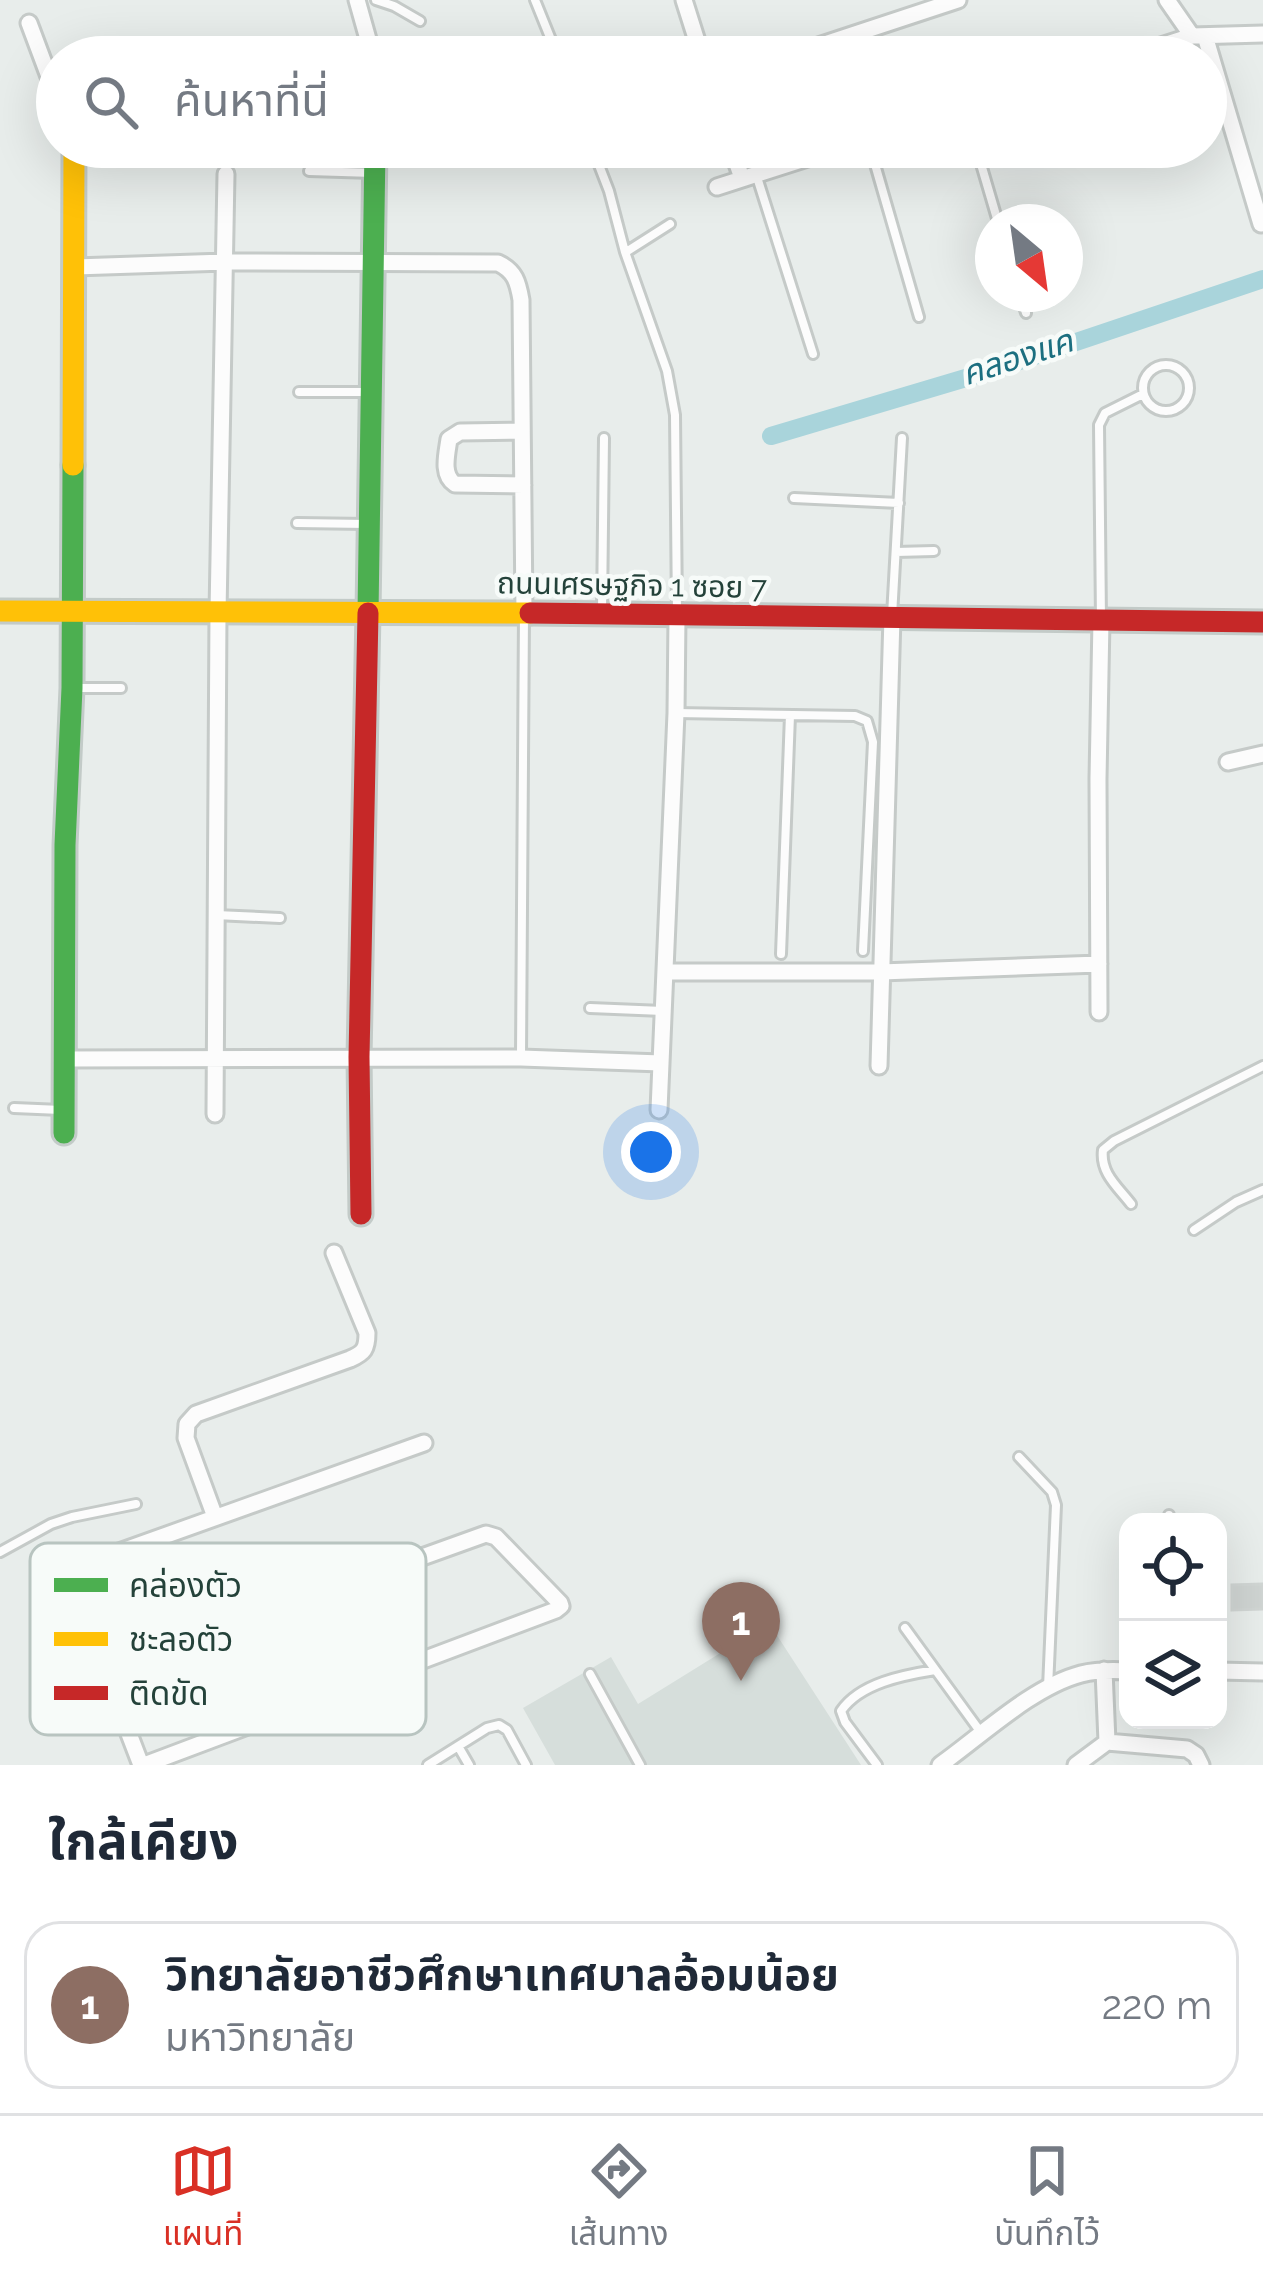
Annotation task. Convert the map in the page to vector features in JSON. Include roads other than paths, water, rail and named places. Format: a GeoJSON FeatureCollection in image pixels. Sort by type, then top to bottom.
{"type":"FeatureCollection","features":[{"type":"Feature","properties":{"kind":"street"},"geometry":{"type":"LineString","coordinates":[[357,0],[367,36]]}},
{"type":"Feature","properties":{"kind":"street"},"geometry":{"type":"LineString","coordinates":[[684,0],[695,36]]}},
{"type":"Feature","properties":{"kind":"street"},"geometry":{"type":"LineString","coordinates":[[841,36],[921,6],[958,0]]}},
{"type":"Feature","properties":{"kind":"street"},"geometry":{"type":"LineString","coordinates":[[1167,0],[1199,36],[1263,34]]}},
{"type":"Feature","properties":{"kind":"street"},"geometry":{"type":"LineString","coordinates":[[28,23],[36,44]]}},
{"type":"Feature","properties":{"kind":"street"},"geometry":{"type":"LineString","coordinates":[[1227,121],[1261,224]]}},
{"type":"Feature","properties":{"kind":"street"},"geometry":{"type":"LineString","coordinates":[[64,1133],[74,168]]}},
{"type":"Feature","properties":{"kind":"street"},"geometry":{"type":"LineString","coordinates":[[361,1214],[359,1057],[375,168]]}},
{"type":"Feature","properties":{"kind":"street"},"geometry":{"type":"LineString","coordinates":[[744,168],[749,176]]}},
{"type":"Feature","properties":{"kind":"street"},"geometry":{"type":"LineString","coordinates":[[717,187],[775,168]]}},
{"type":"Feature","properties":{"kind":"street"},"geometry":{"type":"LineString","coordinates":[[215,1114],[226,174]]}},
{"type":"Feature","properties":{"kind":"street"},"geometry":{"type":"LineString","coordinates":[[75,267],[225,262],[498,263],[510,268],[521,300],[524,613]]}},
{"type":"Feature","properties":{"kind":"street"},"geometry":{"type":"LineString","coordinates":[[522,431],[454,434],[449,439],[446,474],[455,484],[523,485]]}},
{"type":"Feature","properties":{"kind":"street","name":"ถนนเศรษฐกิจ 1 ซอย 7"},"geometry":{"type":"LineString","coordinates":[[0,611],[1263,622]]}},
{"type":"Feature","properties":{"kind":"street"},"geometry":{"type":"LineString","coordinates":[[659,1110],[677,616]]}},
{"type":"Feature","properties":{"kind":"street"},"geometry":{"type":"LineString","coordinates":[[879,1066],[892,617]]}},
{"type":"Feature","properties":{"kind":"street"},"geometry":{"type":"LineString","coordinates":[[1099,1012],[1101,620]]}},
{"type":"Feature","properties":{"kind":"street"},"geometry":{"type":"LineString","coordinates":[[1228,762],[1263,754]]}},
{"type":"Feature","properties":{"kind":"street"},"geometry":{"type":"LineString","coordinates":[[665,972],[881,972],[1099,964]]}},
{"type":"Feature","properties":{"kind":"street"},"geometry":{"type":"LineString","coordinates":[[64,1059],[521,1058],[661,1064]]}},
{"type":"Feature","properties":{"kind":"street"},"geometry":{"type":"LineString","coordinates":[[215,1517],[186,1438],[187,1424],[207,1408],[350,1359],[363,1353],[367,1345],[367,1333],[334,1253]]}},
{"type":"Feature","properties":{"kind":"street"},"geometry":{"type":"LineString","coordinates":[[143,1543],[424,1443]]}},
{"type":"Feature","properties":{"kind":"street"},"geometry":{"type":"LineString","coordinates":[[426,1556],[486,1534],[496,1537],[560,1603],[556,1610],[426,1659]]}},
{"type":"Feature","properties":{"kind":"street"},"geometry":{"type":"LineString","coordinates":[[1104,1670],[1107,1742]]}},
{"type":"Feature","properties":{"kind":"street"},"geometry":{"type":"LineString","coordinates":[[951,1762],[982,1734],[1048,1689],[1067,1679],[1119,1670]]}},
{"type":"Feature","properties":{"kind":"street"},"geometry":{"type":"LineString","coordinates":[[1227,1671],[1263,1672]]}},
{"type":"Feature","properties":{"kind":"street"},"geometry":{"type":"LineString","coordinates":[[131,1735],[143,1765],[223,1735]]}},
{"type":"Feature","properties":{"kind":"street"},"geometry":{"type":"LineString","coordinates":[[1076,1765],[1107,1742],[1187,1749],[1201,1765]]}},
{"type":"Feature","properties":{"kind":"lane"},"geometry":{"type":"LineString","coordinates":[[376,0],[420,21]]}},
{"type":"Feature","properties":{"kind":"lane"},"geometry":{"type":"LineString","coordinates":[[535,0],[550,36]]}},
{"type":"Feature","properties":{"kind":"lane"},"geometry":{"type":"LineString","coordinates":[[600,168],[672,388],[677,616]]}},
{"type":"Feature","properties":{"kind":"lane"},"geometry":{"type":"LineString","coordinates":[[876,168],[919,317]]}},
{"type":"Feature","properties":{"kind":"lane"},"geometry":{"type":"LineString","coordinates":[[982,168],[993,204]]}},
{"type":"Feature","properties":{"kind":"lane"},"geometry":{"type":"LineString","coordinates":[[309,171],[375,172]]}},
{"type":"Feature","properties":{"kind":"lane"},"geometry":{"type":"LineString","coordinates":[[749,176],[813,354]]}},
{"type":"Feature","properties":{"kind":"lane"},"geometry":{"type":"LineString","coordinates":[[625,252],[670,224]]}},
{"type":"Feature","properties":{"kind":"lane"},"geometry":{"type":"LineString","coordinates":[[1162,364],[1181,369],[1190,386],[1183,404],[1165,411],[1148,403],[1143,394],[1146,375],[1162,364]]}},
{"type":"Feature","properties":{"kind":"lane"},"geometry":{"type":"LineString","coordinates":[[298,392],[373,392]]}},
{"type":"Feature","properties":{"kind":"lane"},"geometry":{"type":"LineString","coordinates":[[1101,620],[1099,425],[1105,413],[1143,394]]}},
{"type":"Feature","properties":{"kind":"lane"},"geometry":{"type":"LineString","coordinates":[[602,613],[604,438]]}},
{"type":"Feature","properties":{"kind":"lane"},"geometry":{"type":"LineString","coordinates":[[892,617],[902,438]]}},
{"type":"Feature","properties":{"kind":"lane"},"geometry":{"type":"LineString","coordinates":[[794,498],[898,503]]}},
{"type":"Feature","properties":{"kind":"lane"},"geometry":{"type":"LineString","coordinates":[[296,523],[370,524]]}},
{"type":"Feature","properties":{"kind":"lane"},"geometry":{"type":"LineString","coordinates":[[896,552],[934,551]]}},
{"type":"Feature","properties":{"kind":"lane"},"geometry":{"type":"LineString","coordinates":[[521,1058],[524,613]]}},
{"type":"Feature","properties":{"kind":"lane"},"geometry":{"type":"LineString","coordinates":[[72,688],[122,688]]}},
{"type":"Feature","properties":{"kind":"lane"},"geometry":{"type":"LineString","coordinates":[[676,713],[855,716],[867,721],[873,742],[863,951]]}},
{"type":"Feature","properties":{"kind":"lane"},"geometry":{"type":"LineString","coordinates":[[781,954],[790,715]]}},
{"type":"Feature","properties":{"kind":"lane"},"geometry":{"type":"LineString","coordinates":[[216,915],[280,918]]}},
{"type":"Feature","properties":{"kind":"lane"},"geometry":{"type":"LineString","coordinates":[[590,1008],[663,1012]]}},
{"type":"Feature","properties":{"kind":"lane"},"geometry":{"type":"LineString","coordinates":[[1132,1204],[1106,1173],[1103,1150],[1263,1066]]}},
{"type":"Feature","properties":{"kind":"lane"},"geometry":{"type":"LineString","coordinates":[[14,1108],[64,1110]]}},
{"type":"Feature","properties":{"kind":"lane"},"geometry":{"type":"LineString","coordinates":[[1194,1230],[1263,1190]]}},
{"type":"Feature","properties":{"kind":"lane"},"geometry":{"type":"LineString","coordinates":[[1019,1457],[1052,1492],[1056,1504],[1048,1689]]}},
{"type":"Feature","properties":{"kind":"lane"},"geometry":{"type":"LineString","coordinates":[[0,1552],[72,1516],[136,1504]]}},
{"type":"Feature","properties":{"kind":"lane"},"geometry":{"type":"LineString","coordinates":[[905,1628],[982,1734]]}},
{"type":"Feature","properties":{"kind":"lane"},"geometry":{"type":"LineString","coordinates":[[877,1765],[842,1711],[849,1700],[886,1682],[935,1670]]}},
{"type":"Feature","properties":{"kind":"lane"},"geometry":{"type":"LineString","coordinates":[[590,1674],[640,1765]]}},
{"type":"Feature","properties":{"kind":"lane"},"geometry":{"type":"LineString","coordinates":[[428,1765],[499,1725],[507,1730],[526,1765]]}},
{"type":"Feature","properties":{"kind":"lane"},"geometry":{"type":"LineString","coordinates":[[458,1746],[469,1765]]}},
{"type":"Feature","properties":{"kind":"waterway","name":"คลองแค"},"geometry":{"type":"LineString","coordinates":[[771,436],[996,369],[1263,279]]}},
{"type":"Feature","properties":{"kind":"place","name":"วิทยาลัยอาชีวศึกษาเทศบาลอ้อมน้อย"},"geometry":{"type":"Point","coordinates":[741,1681]}}]}
